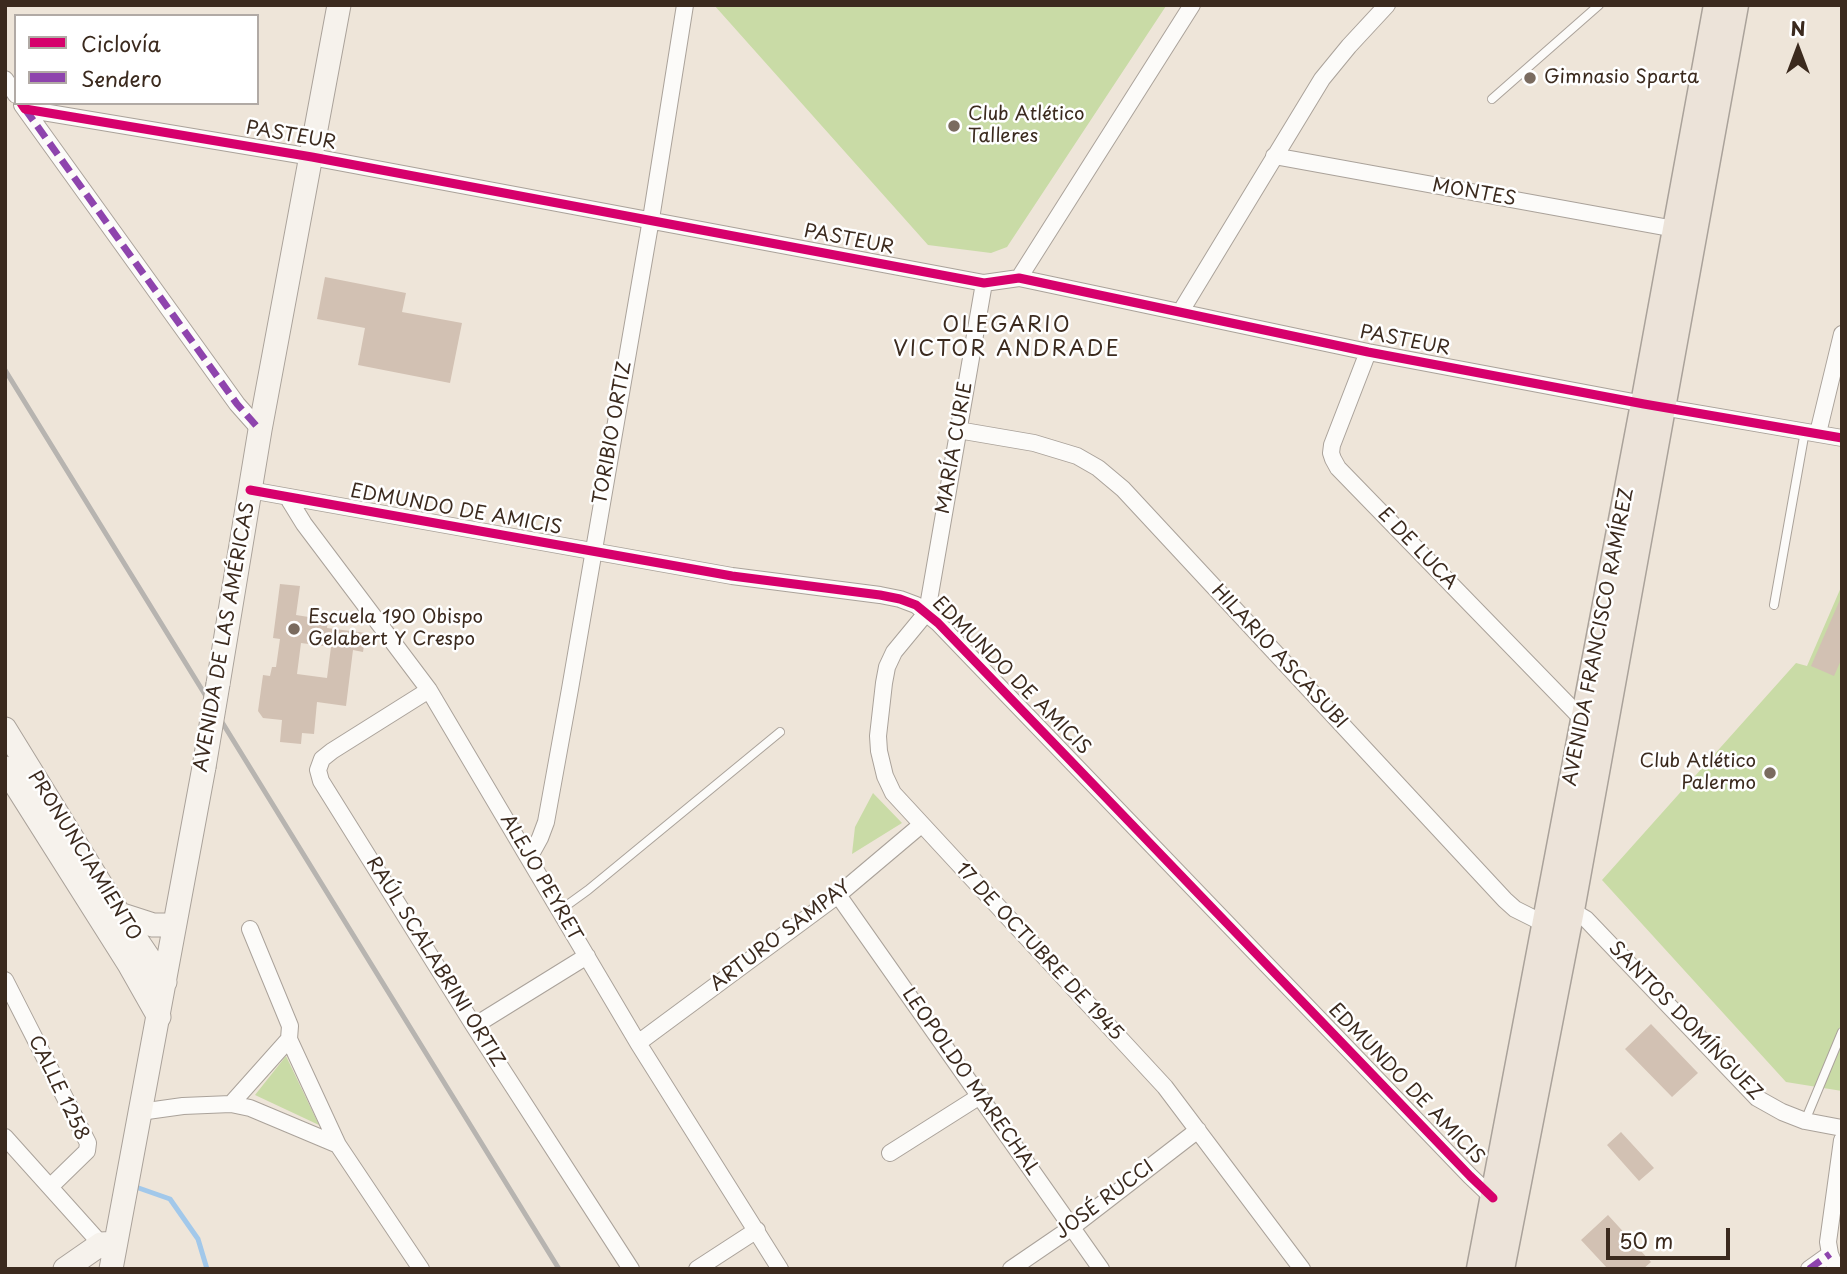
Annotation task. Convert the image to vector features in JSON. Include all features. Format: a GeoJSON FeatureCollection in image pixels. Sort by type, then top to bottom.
{"type":"FeatureCollection","features":[{"type":"Feature","properties":{"kind":"main road","name":"AVENIDA DE LAS AMÉRICAS"},"geometry":{"type":"LineString","coordinates":[[111,1269],[109,1244],[141,1112],[159,1017],[260,430],[339,5]]}},
{"type":"Feature","properties":{"kind":"main road","name":"AVENIDA FRANCISCO RAMÍREZ"},"geometry":{"type":"LineString","coordinates":[[1502,1269],[1571,910],[1654,405],[1675,229],[1717,5]]}},
{"type":"Feature","properties":{"kind":"main road","name":"AVENIDA FRANCISCO RAMÍREZ"},"geometry":{"type":"LineString","coordinates":[[1479,1269],[1583,720],[1654,405],[1735,5]]}},
{"type":"Feature","properties":{"kind":"main road","name":"PRONUNCIAMIENTO"},"geometry":{"type":"LineString","coordinates":[[5,729],[164,982]]}},
{"type":"Feature","properties":{"kind":"main road","name":"PRONUNCIAMIENTO"},"geometry":{"type":"LineString","coordinates":[[7,775],[129,964],[159,1017]]}},
{"type":"Feature","properties":{"kind":"main road"},"geometry":{"type":"LineString","coordinates":[[120,914],[153,925],[174,925]]}},
{"type":"Feature","properties":{"kind":"main road"},"geometry":{"type":"LineString","coordinates":[[65,1269],[109,1244]]}},
{"type":"Feature","properties":{"kind":"street","name":"TORIBIO ORTIZ"},"geometry":{"type":"LineString","coordinates":[[529,858],[546,822],[651,219],[685,5]]}},
{"type":"Feature","properties":{"kind":"street"},"geometry":{"type":"LineString","coordinates":[[1019,278],[1192,5]]}},
{"type":"Feature","properties":{"kind":"street"},"geometry":{"type":"LineString","coordinates":[[1181,311],[1273,156],[1334,63],[1387,5]]}},
{"type":"Feature","properties":{"kind":"street","name":"PASTEUR"},"geometry":{"type":"LineString","coordinates":[[23,106],[651,219],[984,283],[1019,278],[1368,352],[1842,438]]}},
{"type":"Feature","properties":{"kind":"street"},"geometry":{"type":"LineString","coordinates":[[23,106],[237,404],[260,430]]}},
{"type":"Feature","properties":{"kind":"street","name":"MONTES"},"geometry":{"type":"LineString","coordinates":[[1273,156],[1675,229]]}},
{"type":"Feature","properties":{"kind":"street","name":"MARÍA CURIE"},"geometry":{"type":"LineString","coordinates":[[927,612],[984,283]]}},
{"type":"Feature","properties":{"kind":"street"},"geometry":{"type":"LineString","coordinates":[[1812,432],[1842,334]]}},
{"type":"Feature","properties":{"kind":"street","name":"E DE LUCA"},"geometry":{"type":"LineString","coordinates":[[1368,352],[1332,445],[1333,460],[1583,720]]}},
{"type":"Feature","properties":{"kind":"street","name":"HILARIO ASCASUBI"},"geometry":{"type":"LineString","coordinates":[[958,430],[1034,443],[1077,456],[1098,468],[1123,489],[1504,900],[1515,909],[1545,924]]}},
{"type":"Feature","properties":{"kind":"street","name":"EDMUNDO DE AMICIS"},"geometry":{"type":"LineString","coordinates":[[250,490],[732,576],[880,595],[900,599],[927,612],[1493,1198]]}},
{"type":"Feature","properties":{"kind":"street","name":"ALEJO PEYRET"},"geometry":{"type":"LineString","coordinates":[[288,498],[304,524],[429,690],[638,1043],[780,1269]]}},
{"type":"Feature","properties":{"kind":"street","name":"17 DE OCTUBRE DE 1945"},"geometry":{"type":"LineString","coordinates":[[927,612],[894,652],[887,667],[878,736],[884,776],[894,793],[921,825],[1165,1087],[1302,1269]]}},
{"type":"Feature","properties":{"kind":"street","name":"RAÚL SCALABRINI ORTIZ"},"geometry":{"type":"LineString","coordinates":[[429,690],[322,759],[318,770],[321,781],[474,1026],[631,1269]]}},
{"type":"Feature","properties":{"kind":"street","name":"ARTURO SAMPAY"},"geometry":{"type":"LineString","coordinates":[[638,1043],[838,895],[921,825]]}},
{"type":"Feature","properties":{"kind":"street","name":"SANTOS DOMÍNGUEZ"},"geometry":{"type":"LineString","coordinates":[[1555,877],[1571,910],[1586,919],[1757,1098],[1805,1121],[1842,1128]]}},
{"type":"Feature","properties":{"kind":"street","name":"LEOPOLDO MARECHAL"},"geometry":{"type":"LineString","coordinates":[[838,895],[1101,1269]]}},
{"type":"Feature","properties":{"kind":"street"},"geometry":{"type":"LineString","coordinates":[[1545,924],[1571,910]]}},
{"type":"Feature","properties":{"kind":"street"},"geometry":{"type":"LineString","coordinates":[[250,929],[290,1026],[289,1039],[338,1145],[421,1269]]}},
{"type":"Feature","properties":{"kind":"street"},"geometry":{"type":"LineString","coordinates":[[474,1026],[587,956]]}},
{"type":"Feature","properties":{"kind":"street","name":"CALLE 1258"},"geometry":{"type":"LineString","coordinates":[[5,979],[88,1143],[87,1150],[50,1187]]}},
{"type":"Feature","properties":{"kind":"street"},"geometry":{"type":"LineString","coordinates":[[231,1104],[289,1039]]}},
{"type":"Feature","properties":{"kind":"street"},"geometry":{"type":"LineString","coordinates":[[890,1153],[980,1096]]}},
{"type":"Feature","properties":{"kind":"street"},"geometry":{"type":"LineString","coordinates":[[141,1112],[183,1106],[231,1104],[250,1108],[338,1145]]}},
{"type":"Feature","properties":{"kind":"street","name":"JOSÉ RUCCI"},"geometry":{"type":"LineString","coordinates":[[1011,1269],[1071,1228],[1198,1130]]}},
{"type":"Feature","properties":{"kind":"street"},"geometry":{"type":"LineString","coordinates":[[5,1137],[50,1187],[109,1244]]}},
{"type":"Feature","properties":{"kind":"street"},"geometry":{"type":"LineString","coordinates":[[1809,1269],[1833,1262],[1829,1227],[1842,1140]]}},
{"type":"Feature","properties":{"kind":"street"},"geometry":{"type":"LineString","coordinates":[[697,1269],[757,1230]]}},
{"type":"Feature","properties":{"kind":"lane"},"geometry":{"type":"LineString","coordinates":[[1492,99],[1599,5]]}},
{"type":"Feature","properties":{"kind":"lane"},"geometry":{"type":"LineString","coordinates":[[1774,606],[1812,432]]}},
{"type":"Feature","properties":{"kind":"lane"},"geometry":{"type":"LineString","coordinates":[[559,911],[780,732]]}},
{"type":"Feature","properties":{"kind":"lane"},"geometry":{"type":"LineString","coordinates":[[1805,1121],[1842,1032]]}},
{"type":"Feature","properties":{"kind":"green space","name":"Club Atlético Talleres"},"geometry":{"type":"Polygon","coordinates":[[[714,5],[1166,6],[1007,247],[991,253],[928,245],[714,5]]]}},
{"type":"Feature","properties":{"kind":"green space","name":"Club Atlético Palermo"},"geometry":{"type":"Polygon","coordinates":[[[1842,585],[1842,1091],[1786,1082],[1602,880],[1796,663],[1807,666],[1842,585]]]}},
{"type":"Feature","properties":{"kind":"green space"},"geometry":{"type":"Polygon","coordinates":[[[873,793],[902,823],[852,854],[855,827],[873,793]]]}},
{"type":"Feature","properties":{"kind":"green space"},"geometry":{"type":"Polygon","coordinates":[[[286,1056],[319,1125],[255,1095],[286,1056]]]}},
{"type":"Feature","properties":{"kind":"building"},"geometry":{"type":"Polygon","coordinates":[[[325,277],[406,293],[402,312],[462,323],[450,383],[358,365],[365,328],[317,319],[325,277]]]}},
{"type":"Feature","properties":{"kind":"building"},"geometry":{"type":"Polygon","coordinates":[[[280,584],[300,586],[296,615],[328,620],[327,628],[366,633],[363,652],[353,650],[346,706],[317,702],[314,734],[302,733],[301,744],[280,742],[282,720],[263,718],[258,711],[263,675],[270,676],[272,667],[276,667],[280,639],[273,638],[280,584]],[[301,643],[297,674],[327,678],[331,647],[301,643]]]}},
{"type":"Feature","properties":{"kind":"building"},"geometry":{"type":"Polygon","coordinates":[[[1842,595],[1842,658],[1834,676],[1811,666],[1842,595]]]}},
{"type":"Feature","properties":{"kind":"building"},"geometry":{"type":"Polygon","coordinates":[[[1651,1024],[1698,1073],[1672,1097],[1625,1049],[1651,1024]]]}},
{"type":"Feature","properties":{"kind":"building"},"geometry":{"type":"Polygon","coordinates":[[[1621,1132],[1654,1168],[1639,1181],[1607,1145],[1621,1132]]]}},
{"type":"Feature","properties":{"kind":"building"},"geometry":{"type":"Polygon","coordinates":[[[1608,1215],[1651,1262],[1643,1269],[1608,1269],[1581,1240],[1608,1215]]]}},
{"type":"Feature","properties":{"kind":"waterway"},"geometry":{"type":"LineString","coordinates":[[133,1186],[170,1199],[198,1239],[207,1269]]}},
{"type":"Feature","properties":{"kind":"railway"},"geometry":{"type":"LineString","coordinates":[[5,370],[559,1269]]}},
{"type":"Feature","properties":{"kind":"marked path"},"geometry":{"type":"LineString","coordinates":[[25,109],[237,404],[260,430]]}},
{"type":"Feature","properties":{"kind":"marked path"},"geometry":{"type":"LineString","coordinates":[[1809,1269],[1830,1254]]}},
{"type":"Feature","properties":{"kind":"cycle path"},"geometry":{"type":"LineString","coordinates":[[22,105],[25,109],[312,157],[984,283],[1019,278],[1368,352],[1842,438]]}},
{"type":"Feature","properties":{"kind":"cycle path"},"geometry":{"type":"LineString","coordinates":[[250,490],[732,576],[880,595],[916,605],[938,623],[1493,1198]]}},
{"type":"Feature","properties":{"kind":"place","name":"Gimnasio Sparta"},"geometry":{"type":"Point","coordinates":[1530,78]}},
{"type":"Feature","properties":{"kind":"place","name":"Club Atlético Talleres"},"geometry":{"type":"Point","coordinates":[954,126]}},
{"type":"Feature","properties":{"kind":"place","name":"Escuela 190 Obispo Gelabert Y Crespo"},"geometry":{"type":"Point","coordinates":[294,629]}},
{"type":"Feature","properties":{"kind":"place","name":"Club Atlético Palermo"},"geometry":{"type":"Point","coordinates":[1770,773]}},
{"type":"Feature","properties":{"kind":"district","name":"OLEGARIO VICTOR ANDRADE"},"geometry":{"type":"Point","coordinates":[1007,338]}}]}
